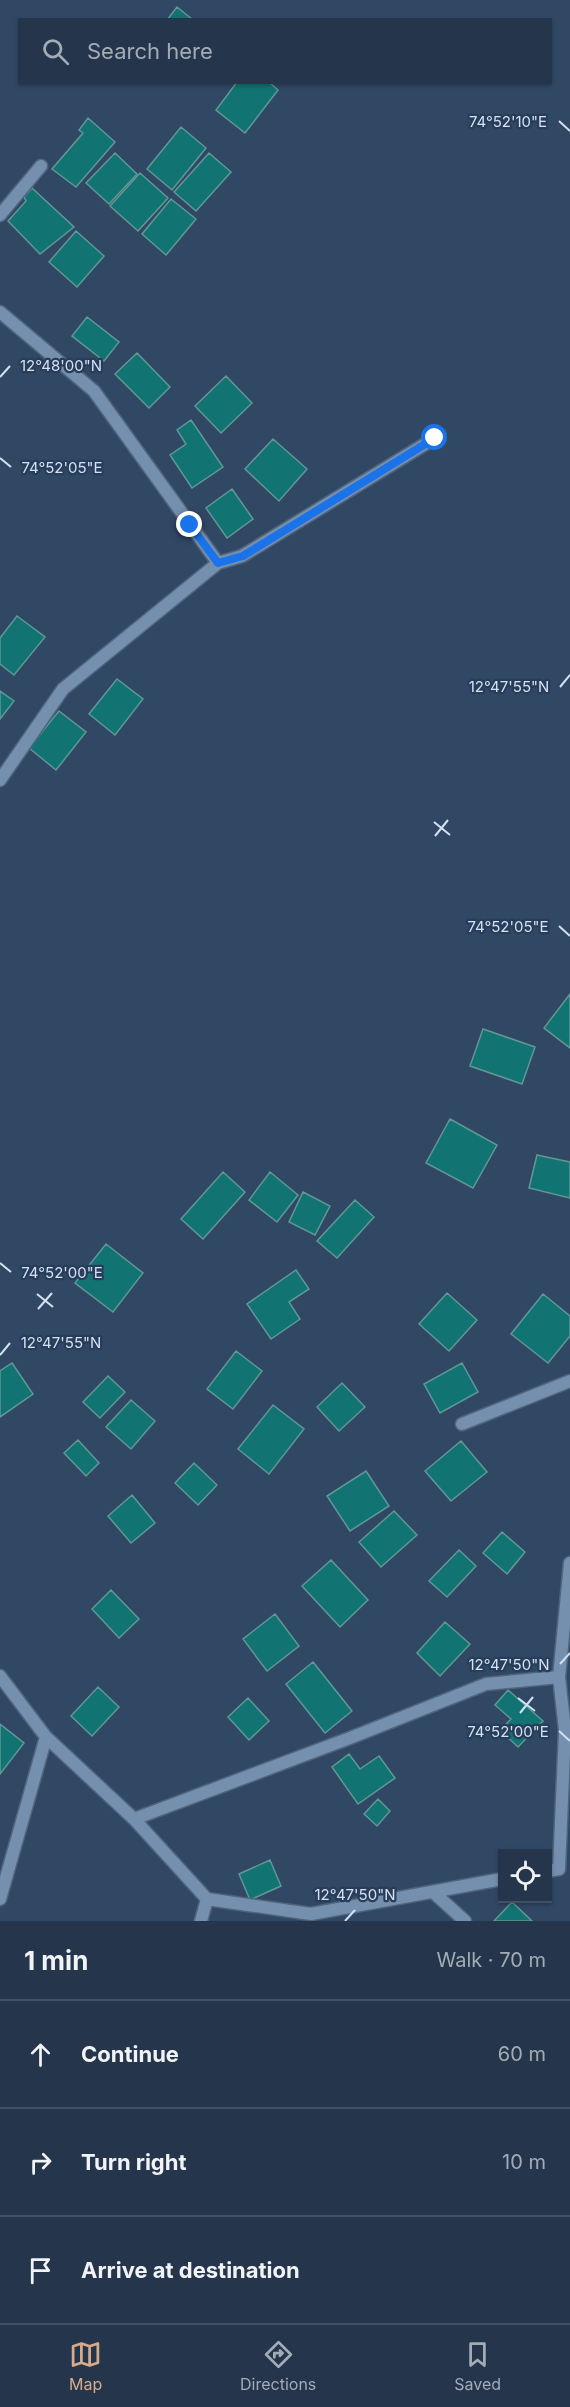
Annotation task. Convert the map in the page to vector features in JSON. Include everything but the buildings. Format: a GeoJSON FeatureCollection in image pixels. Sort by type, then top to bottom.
{"type":"FeatureCollection","features":[{"type":"Feature","properties":{"kind":"street"},"geometry":{"type":"LineString","coordinates":[[0,215],[41,166]]}},
{"type":"Feature","properties":{"kind":"street"},"geometry":{"type":"LineString","coordinates":[[0,312],[94,391],[218,563]]}},
{"type":"Feature","properties":{"kind":"street"},"geometry":{"type":"LineString","coordinates":[[0,780],[63,689],[218,563],[243,556],[435,438]]}},
{"type":"Feature","properties":{"kind":"street"},"geometry":{"type":"LineString","coordinates":[[462,1425],[570,1381]]}},
{"type":"Feature","properties":{"kind":"street"},"geometry":{"type":"LineString","coordinates":[[552,1870],[559,1869],[565,1730],[559,1677],[570,1563]]}},
{"type":"Feature","properties":{"kind":"street"},"geometry":{"type":"LineString","coordinates":[[0,1676],[46,1737],[134,1819],[207,1899],[311,1914],[498,1880]]}},
{"type":"Feature","properties":{"kind":"street"},"geometry":{"type":"LineString","coordinates":[[134,1819],[486,1684],[559,1677]]}},
{"type":"Feature","properties":{"kind":"street"},"geometry":{"type":"LineString","coordinates":[[0,1899],[46,1737]]}},
{"type":"Feature","properties":{"kind":"street"},"geometry":{"type":"LineString","coordinates":[[433,1892],[465,1921]]}},
{"type":"Feature","properties":{"kind":"street"},"geometry":{"type":"LineString","coordinates":[[201,1921],[207,1899]]}},
{"type":"Feature","properties":{"kind":"route"},"geometry":{"type":"LineString","coordinates":[[190,525],[218,563],[243,556],[435,438]]}}]}
